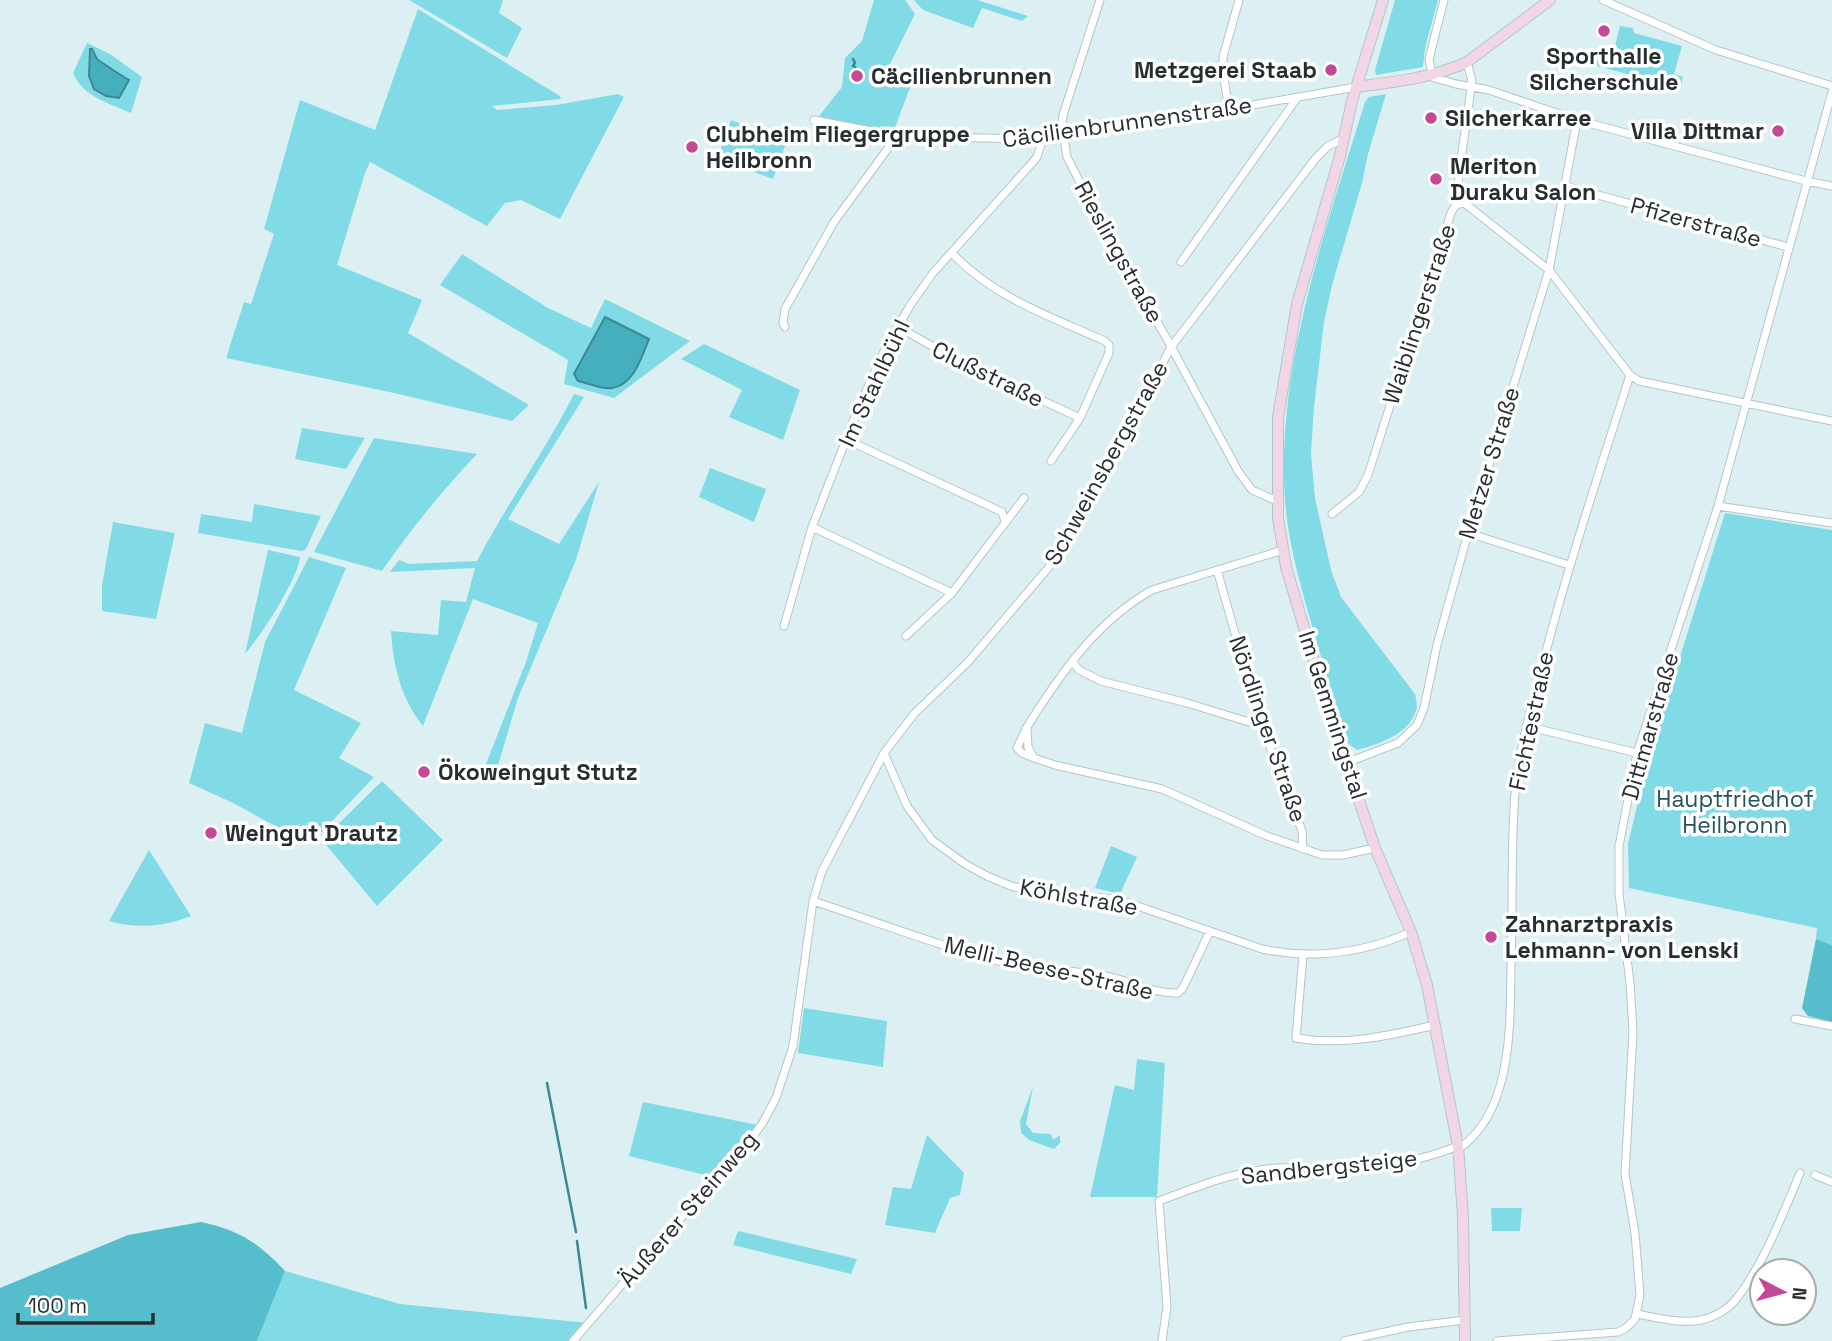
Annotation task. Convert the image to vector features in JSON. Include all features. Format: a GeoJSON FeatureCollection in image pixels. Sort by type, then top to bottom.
{"type":"FeatureCollection","features":[{"type":"Feature","properties":{"kind":"street"},"geometry":{"type":"LineString","coordinates":[[1063,134],[1063,115],[1100,0]]}},
{"type":"Feature","properties":{"kind":"street"},"geometry":{"type":"LineString","coordinates":[[1229,109],[1223,57],[1239,0]]}},
{"type":"Feature","properties":{"kind":"street","name":"Im Gemmingstal"},"geometry":{"type":"LineString","coordinates":[[1383,0],[1356,87],[1297,304],[1278,417],[1277,501],[1283,550],[1346,763],[1375,848],[1411,932],[1424,975],[1458,1147],[1462,1191],[1465,1341]]}},
{"type":"Feature","properties":{"kind":"street"},"geometry":{"type":"LineString","coordinates":[[1429,74],[1429,59],[1444,0]]}},
{"type":"Feature","properties":{"kind":"street"},"geometry":{"type":"LineString","coordinates":[[1356,87],[1429,74],[1466,62],[1550,0]]}},
{"type":"Feature","properties":{"kind":"street"},"geometry":{"type":"LineString","coordinates":[[1603,0],[1716,50],[1832,86]]}},
{"type":"Feature","properties":{"kind":"street","name":"Waiblingerstraße"},"geometry":{"type":"LineString","coordinates":[[1332,514],[1359,492],[1368,475],[1451,213],[1455,206],[1463,202],[1458,186],[1471,87],[1471,73],[1466,62]]}},
{"type":"Feature","properties":{"kind":"street"},"geometry":{"type":"LineString","coordinates":[[1429,74],[1471,87],[1489,89],[1577,120],[1832,186]]}},
{"type":"Feature","properties":{"kind":"street","name":"Cäcilienbrunnenstraße"},"geometry":{"type":"LineString","coordinates":[[814,120],[897,136],[984,140],[1043,138],[1356,87]]}},
{"type":"Feature","properties":{"kind":"street","name":"Dittmarstraße"},"geometry":{"type":"LineString","coordinates":[[1637,1314],[1639,1273],[1626,1174],[1633,1032],[1619,894],[1619,846],[1637,753],[1718,506],[1832,92]]}},
{"type":"Feature","properties":{"kind":"street"},"geometry":{"type":"LineString","coordinates":[[1181,262],[1297,98]]}},
{"type":"Feature","properties":{"kind":"street","name":"Metzer Straße"},"geometry":{"type":"LineString","coordinates":[[1346,763],[1398,743],[1416,725],[1429,695],[1437,645],[1468,533],[1549,270],[1577,120]]}},
{"type":"Feature","properties":{"kind":"street","name":"Rieslingstraße"},"geometry":{"type":"LineString","coordinates":[[1063,134],[1067,157],[1086,195],[1245,481],[1259,494],[1277,501]]}},
{"type":"Feature","properties":{"kind":"street"},"geometry":{"type":"LineString","coordinates":[[785,327],[785,309],[834,222],[897,136]]}},
{"type":"Feature","properties":{"kind":"street","name":"Im Stahlbühl"},"geometry":{"type":"LineString","coordinates":[[784,626],[812,527],[873,376],[898,327],[922,287],[1037,157],[1043,138]]}},
{"type":"Feature","properties":{"kind":"street","name":"Schweinsbergstraße"},"geometry":{"type":"LineString","coordinates":[[813,901],[822,871],[884,753],[914,714],[968,662],[1049,567],[1102,480],[1171,346],[1316,159],[1328,146],[1343,139]]}},
{"type":"Feature","properties":{"kind":"street","name":"Pfizerstraße"},"geometry":{"type":"LineString","coordinates":[[1564,186],[1788,247]]}},
{"type":"Feature","properties":{"kind":"street"},"geometry":{"type":"LineString","coordinates":[[1463,202],[1549,270],[1630,375],[1651,385],[1748,402],[1832,421]]}},
{"type":"Feature","properties":{"kind":"street"},"geometry":{"type":"LineString","coordinates":[[952,253],[967,270],[1007,296],[1109,345],[1109,353],[1080,418],[1051,461]]}},
{"type":"Feature","properties":{"kind":"street","name":"Clußstraße"},"geometry":{"type":"LineString","coordinates":[[898,327],[968,366],[1080,418]]}},
{"type":"Feature","properties":{"kind":"street","name":"Fichtestraße"},"geometry":{"type":"LineString","coordinates":[[1458,1147],[1474,1136],[1490,1109],[1503,1075],[1508,1051],[1514,809],[1526,726],[1569,565],[1630,375]]}},
{"type":"Feature","properties":{"kind":"street"},"geometry":{"type":"LineString","coordinates":[[847,440],[1002,512],[1005,521]]}},
{"type":"Feature","properties":{"kind":"street"},"geometry":{"type":"LineString","coordinates":[[906,636],[952,593],[1024,498]]}},
{"type":"Feature","properties":{"kind":"street"},"geometry":{"type":"LineString","coordinates":[[1718,506],[1832,523]]}},
{"type":"Feature","properties":{"kind":"street"},"geometry":{"type":"LineString","coordinates":[[812,527],[952,593]]}},
{"type":"Feature","properties":{"kind":"street"},"geometry":{"type":"LineString","coordinates":[[1468,533],[1569,565]]}},
{"type":"Feature","properties":{"kind":"street"},"geometry":{"type":"LineString","coordinates":[[1283,550],[1152,590],[1136,599],[1093,637],[1072,661],[1027,727],[1017,748],[1022,753],[1055,765],[1162,789],[1267,836],[1322,855],[1343,855],[1375,848]]}},
{"type":"Feature","properties":{"kind":"street","name":"Nördlinger Straße"},"geometry":{"type":"LineString","coordinates":[[1217,570],[1260,721],[1296,811],[1302,831],[1303,849]]}},
{"type":"Feature","properties":{"kind":"street"},"geometry":{"type":"LineString","coordinates":[[1072,661],[1079,670],[1101,681],[1249,722],[1260,721]]}},
{"type":"Feature","properties":{"kind":"street"},"geometry":{"type":"LineString","coordinates":[[1526,726],[1637,753]]}},
{"type":"Feature","properties":{"kind":"street","name":"Köhlstraße"},"geometry":{"type":"LineString","coordinates":[[884,753],[907,806],[932,840],[965,864],[1011,886],[1033,891],[1120,900],[1262,949],[1303,955],[1361,949],[1411,932]]}},
{"type":"Feature","properties":{"kind":"street","name":"Melli-Beese-Straße"},"geometry":{"type":"LineString","coordinates":[[813,901],[945,946],[995,960],[1049,971],[1103,975],[1165,994],[1178,993],[1183,988],[1210,931]]}},
{"type":"Feature","properties":{"kind":"street","name":"Äußerer Steinweg"},"geometry":{"type":"LineString","coordinates":[[573,1341],[737,1157],[762,1124],[780,1086],[793,1046],[813,901]]}},
{"type":"Feature","properties":{"kind":"street"},"geometry":{"type":"LineString","coordinates":[[1303,955],[1296,1038],[1323,1042],[1364,1039],[1435,1025]]}},
{"type":"Feature","properties":{"kind":"street"},"geometry":{"type":"LineString","coordinates":[[1795,1019],[1832,1026]]}},
{"type":"Feature","properties":{"kind":"street","name":"Sandbergsteige"},"geometry":{"type":"LineString","coordinates":[[1162,1341],[1167,1297],[1159,1201],[1255,1171],[1277,1168],[1347,1169],[1389,1166],[1458,1147]]}},
{"type":"Feature","properties":{"kind":"street"},"geometry":{"type":"LineString","coordinates":[[1497,1341],[1618,1332],[1626,1328],[1637,1314],[1668,1320],[1700,1320],[1722,1312],[1737,1299],[1755,1269],[1800,1173]]}},
{"type":"Feature","properties":{"kind":"street"},"geometry":{"type":"LineString","coordinates":[[1815,1175],[1832,1182]]}},
{"type":"Feature","properties":{"kind":"street"},"geometry":{"type":"LineString","coordinates":[[1344,1341],[1408,1327],[1465,1321]]}},
{"type":"Feature","properties":{"kind":"green space"},"geometry":{"type":"Polygon","coordinates":[[[409,0],[503,0],[499,13],[522,28],[507,58],[409,0]]]}},
{"type":"Feature","properties":{"kind":"green space"},"geometry":{"type":"Polygon","coordinates":[[[874,0],[905,0],[915,14],[889,66],[914,77],[893,133],[819,116],[842,87],[845,58],[862,41],[874,0]]]}},
{"type":"Feature","properties":{"kind":"green space"},"geometry":{"type":"Polygon","coordinates":[[[914,0],[977,0],[1028,16],[1022,21],[982,8],[973,28],[923,10],[914,0]]]}},
{"type":"Feature","properties":{"kind":"green space"},"geometry":{"type":"Polygon","coordinates":[[[1395,0],[1438,0],[1425,48],[1423,67],[1376,75],[1375,70],[1395,0]]]}},
{"type":"Feature","properties":{"kind":"green space"},"geometry":{"type":"Polygon","coordinates":[[[418,9],[561,99],[492,106],[497,110],[556,105],[618,94],[624,97],[560,219],[521,200],[505,203],[487,226],[370,162],[365,173],[337,265],[422,300],[408,333],[529,405],[512,421],[226,358],[244,302],[251,304],[274,234],[264,229],[300,100],[375,130],[418,9]]]}},
{"type":"Feature","properties":{"kind":"green space"},"geometry":{"type":"Polygon","coordinates":[[[1620,26],[1633,28],[1634,33],[1682,46],[1674,74],[1683,77],[1680,88],[1582,62],[1583,58],[1597,61],[1603,55],[1613,54],[1620,26]]]}},
{"type":"Feature","properties":{"kind":"green space"},"geometry":{"type":"Polygon","coordinates":[[[87,43],[110,54],[142,77],[131,113],[90,94],[77,81],[73,73],[87,43]]]}},
{"type":"Feature","properties":{"kind":"green space"},"geometry":{"type":"Polygon","coordinates":[[[1386,94],[1324,322],[1311,454],[1315,498],[1331,570],[1341,597],[1415,694],[1416,700],[1417,709],[1412,719],[1400,732],[1357,750],[1345,741],[1296,565],[1285,500],[1284,450],[1296,349],[1320,248],[1365,102],[1369,97],[1386,94]]]}},
{"type":"Feature","properties":{"kind":"green space"},"geometry":{"type":"Polygon","coordinates":[[[731,120],[787,141],[773,179],[717,159],[731,120]]]}},
{"type":"Feature","properties":{"kind":"green space"},"geometry":{"type":"Polygon","coordinates":[[[462,254],[548,308],[591,328],[605,299],[690,341],[614,398],[564,384],[568,360],[440,285],[462,254]]]}},
{"type":"Feature","properties":{"kind":"green space"},"geometry":{"type":"Polygon","coordinates":[[[704,344],[800,390],[783,440],[729,417],[742,390],[681,359],[704,344]]]}},
{"type":"Feature","properties":{"kind":"green space"},"geometry":{"type":"Polygon","coordinates":[[[574,394],[584,397],[508,519],[559,544],[599,482],[576,560],[518,698],[496,772],[488,774],[484,769],[526,662],[538,623],[473,599],[423,726],[404,693],[394,656],[391,631],[438,635],[441,600],[466,602],[475,568],[390,572],[399,560],[409,564],[477,561],[574,394]]]}},
{"type":"Feature","properties":{"kind":"green space"},"geometry":{"type":"Polygon","coordinates":[[[302,428],[365,438],[346,469],[295,459],[302,428]]]}},
{"type":"Feature","properties":{"kind":"green space"},"geometry":{"type":"Polygon","coordinates":[[[374,438],[477,454],[427,511],[382,571],[314,552],[374,438]]]}},
{"type":"Feature","properties":{"kind":"green space"},"geometry":{"type":"Polygon","coordinates":[[[710,468],[766,489],[754,522],[699,497],[710,468]]]}},
{"type":"Feature","properties":{"kind":"green space"},"geometry":{"type":"Polygon","coordinates":[[[254,504],[321,516],[306,549],[302,551],[198,533],[201,514],[252,522],[254,504]]]}},
{"type":"Feature","properties":{"kind":"green space","name":"Hauptfriedhof Heilbronn"},"geometry":{"type":"Polygon","coordinates":[[[1725,513],[1832,530],[1832,945],[1816,939],[1817,928],[1629,888],[1628,844],[1649,756],[1725,513]]]}},
{"type":"Feature","properties":{"kind":"green space"},"geometry":{"type":"Polygon","coordinates":[[[113,522],[175,533],[156,619],[102,611],[102,585],[113,522]]]}},
{"type":"Feature","properties":{"kind":"green space"},"geometry":{"type":"Polygon","coordinates":[[[268,550],[300,557],[298,567],[269,621],[245,654],[268,550]]]}},
{"type":"Feature","properties":{"kind":"green space"},"geometry":{"type":"Polygon","coordinates":[[[309,557],[346,568],[294,690],[361,723],[339,758],[374,777],[318,836],[303,841],[233,803],[189,783],[205,723],[242,733],[265,642],[309,557]]]}},
{"type":"Feature","properties":{"kind":"green space"},"geometry":{"type":"Polygon","coordinates":[[[382,781],[443,840],[377,906],[322,840],[382,781]]]}},
{"type":"Feature","properties":{"kind":"green space"},"geometry":{"type":"Polygon","coordinates":[[[1111,846],[1137,857],[1120,894],[1095,888],[1111,846]]]}},
{"type":"Feature","properties":{"kind":"green space"},"geometry":{"type":"Polygon","coordinates":[[[149,850],[191,916],[150,926],[109,921],[149,850]]]}},
{"type":"Feature","properties":{"kind":"green space"},"geometry":{"type":"Polygon","coordinates":[[[804,1008],[887,1021],[883,1067],[798,1053],[804,1008]]]}},
{"type":"Feature","properties":{"kind":"green space"},"geometry":{"type":"Polygon","coordinates":[[[1137,1059],[1165,1063],[1157,1197],[1090,1197],[1115,1085],[1134,1090],[1137,1059]]]}},
{"type":"Feature","properties":{"kind":"green space"},"geometry":{"type":"Polygon","coordinates":[[[1033,1087],[1026,1124],[1033,1133],[1051,1134],[1053,1140],[1060,1135],[1060,1143],[1054,1149],[1029,1140],[1021,1133],[1020,1121],[1033,1087]]]}},
{"type":"Feature","properties":{"kind":"green space"},"geometry":{"type":"Polygon","coordinates":[[[643,1102],[758,1125],[713,1177],[629,1156],[643,1102]]]}},
{"type":"Feature","properties":{"kind":"green space"},"geometry":{"type":"Polygon","coordinates":[[[927,1135],[964,1173],[960,1195],[950,1198],[935,1233],[885,1225],[893,1187],[911,1189],[927,1135]]]}},
{"type":"Feature","properties":{"kind":"green space"},"geometry":{"type":"Polygon","coordinates":[[[1491,1208],[1522,1208],[1520,1231],[1492,1231],[1491,1208]]]}},
{"type":"Feature","properties":{"kind":"green space"},"geometry":{"type":"Polygon","coordinates":[[[738,1231],[857,1259],[851,1274],[733,1245],[738,1231]]]}},
{"type":"Feature","properties":{"kind":"green space"},"geometry":{"type":"Polygon","coordinates":[[[285,1271],[400,1304],[588,1323],[571,1341],[257,1341],[285,1271]]]}},
{"type":"Feature","properties":{"kind":"shaded area"},"geometry":{"type":"Polygon","coordinates":[[[90,49],[98,60],[129,80],[119,98],[106,96],[94,89],[89,76],[90,49]]]}},
{"type":"Feature","properties":{"kind":"shaded area"},"geometry":{"type":"Polygon","coordinates":[[[605,317],[649,339],[632,376],[620,386],[608,388],[578,381],[574,374],[605,317]]]}},
{"type":"Feature","properties":{"kind":"shaded area"},"geometry":{"type":"Polygon","coordinates":[[[1816,939],[1832,945],[1832,1022],[1808,1016],[1802,1008],[1816,939]]]}},
{"type":"Feature","properties":{"kind":"shaded area"},"geometry":{"type":"Polygon","coordinates":[[[201,1222],[227,1229],[248,1239],[285,1271],[257,1341],[0,1341],[0,1288],[128,1235],[201,1222]]]}},
{"type":"Feature","properties":{"kind":"waterway"},"geometry":{"type":"LineString","coordinates":[[853,59],[858,81]]}},
{"type":"Feature","properties":{"kind":"waterway"},"geometry":{"type":"LineString","coordinates":[[547,1083],[576,1232]]}},
{"type":"Feature","properties":{"kind":"waterway"},"geometry":{"type":"LineString","coordinates":[[577,1241],[586,1308]]}},
{"type":"Feature","properties":{"kind":"place","name":"Sporthalle Silcherschule"},"geometry":{"type":"Point","coordinates":[1604,31]}},
{"type":"Feature","properties":{"kind":"place","name":"Metzgerei Staab"},"geometry":{"type":"Point","coordinates":[1331,70]}},
{"type":"Feature","properties":{"kind":"place","name":"Cäcilienbrunnen"},"geometry":{"type":"Point","coordinates":[857,76]}},
{"type":"Feature","properties":{"kind":"place","name":"Silcherkarree"},"geometry":{"type":"Point","coordinates":[1431,118]}},
{"type":"Feature","properties":{"kind":"place","name":"Villa Dittmar"},"geometry":{"type":"Point","coordinates":[1778,131]}},
{"type":"Feature","properties":{"kind":"place","name":"Clubheim Fliegergruppe Heilbronn"},"geometry":{"type":"Point","coordinates":[692,147]}},
{"type":"Feature","properties":{"kind":"place","name":"Meriton Duraku Salon"},"geometry":{"type":"Point","coordinates":[1436,179]}},
{"type":"Feature","properties":{"kind":"place","name":"Ökoweingut Stutz"},"geometry":{"type":"Point","coordinates":[424,772]}},
{"type":"Feature","properties":{"kind":"place","name":"Weingut Drautz"},"geometry":{"type":"Point","coordinates":[211,833]}},
{"type":"Feature","properties":{"kind":"place","name":"Zahnarztpraxis Lehmann- von Lenski"},"geometry":{"type":"Point","coordinates":[1491,937]}}]}
